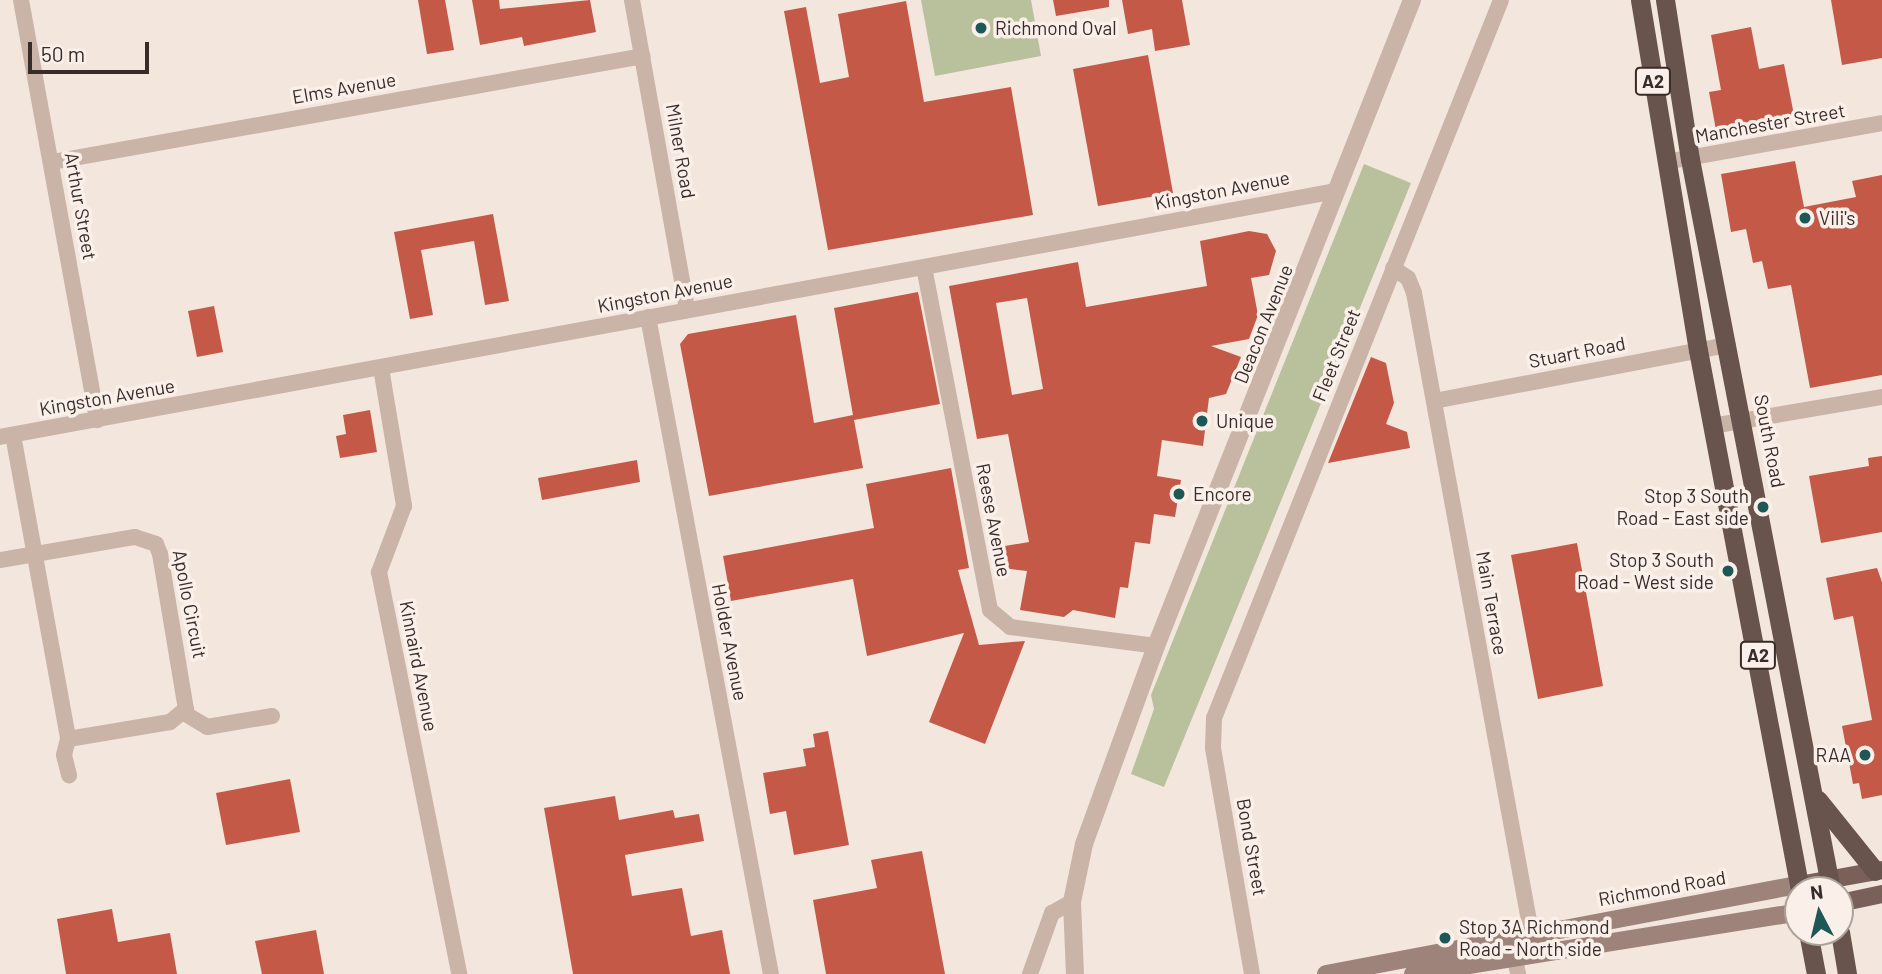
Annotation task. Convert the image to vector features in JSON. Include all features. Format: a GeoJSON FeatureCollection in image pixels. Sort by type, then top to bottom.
{"type":"FeatureCollection","features":[{"type":"Feature","properties":{"kind":"highway","name":"A2"},"geometry":{"type":"LineString","coordinates":[[1640,0],[1698,350],[1797,876]]}},
{"type":"Feature","properties":{"kind":"highway","name":"South Road"},"geometry":{"type":"LineString","coordinates":[[1665,0],[1690,159],[1743,421],[1829,876]]}},
{"type":"Feature","properties":{"kind":"highway"},"geometry":{"type":"LineString","coordinates":[[1813,793],[1879,871]]}},
{"type":"Feature","properties":{"kind":"highway"},"geometry":{"type":"LineString","coordinates":[[1811,946],[1816,974]]}},
{"type":"Feature","properties":{"kind":"highway"},"geometry":{"type":"LineString","coordinates":[[1842,946],[1847,974]]}},
{"type":"Feature","properties":{"kind":"main road","name":"Richmond Road"},"geometry":{"type":"LineString","coordinates":[[1854,878],[1879,871]]}},
{"type":"Feature","properties":{"kind":"main road","name":"Richmond Road"},"geometry":{"type":"LineString","coordinates":[[1326,974],[1515,957],[1532,934],[1784,890]]}},
{"type":"Feature","properties":{"kind":"main road"},"geometry":{"type":"LineString","coordinates":[[1854,900],[1882,894]]}},
{"type":"Feature","properties":{"kind":"main road","name":"Richmond Road"},"geometry":{"type":"LineString","coordinates":[[1413,974],[1784,914]]}},
{"type":"Feature","properties":{"kind":"street","name":"Arthur Street"},"geometry":{"type":"LineString","coordinates":[[21,0],[97,420]]}},
{"type":"Feature","properties":{"kind":"street","name":"Milner Road"},"geometry":{"type":"LineString","coordinates":[[632,0],[687,310]]}},
{"type":"Feature","properties":{"kind":"street","name":"Deacon Avenue"},"geometry":{"type":"LineString","coordinates":[[1075,974],[1072,902],[1084,844],[1156,646],[1412,0]]}},
{"type":"Feature","properties":{"kind":"street","name":"Fleet Street"},"geometry":{"type":"LineString","coordinates":[[1212,727],[1501,0]]}},
{"type":"Feature","properties":{"kind":"street","name":"Elms Avenue"},"geometry":{"type":"LineString","coordinates":[[52,162],[643,56]]}},
{"type":"Feature","properties":{"kind":"street","name":"Manchester Street"},"geometry":{"type":"LineString","coordinates":[[1666,162],[1882,123]]}},
{"type":"Feature","properties":{"kind":"street","name":"Kingston Avenue"},"geometry":{"type":"LineString","coordinates":[[7,436],[1337,191]]}},
{"type":"Feature","properties":{"kind":"street","name":"Reese Avenue"},"geometry":{"type":"LineString","coordinates":[[924,267],[990,610],[1010,627],[1156,646]]}},
{"type":"Feature","properties":{"kind":"street","name":"Main Terrace"},"geometry":{"type":"LineString","coordinates":[[1393,268],[1409,278],[1414,291],[1535,954]]}},
{"type":"Feature","properties":{"kind":"street","name":"Holder Avenue"},"geometry":{"type":"LineString","coordinates":[[648,317],[771,974]]}},
{"type":"Feature","properties":{"kind":"street","name":"Stuart Road"},"geometry":{"type":"LineString","coordinates":[[1434,401],[1728,345]]}},
{"type":"Feature","properties":{"kind":"street","name":"Kinnaird Avenue"},"geometry":{"type":"LineString","coordinates":[[381,368],[404,506],[379,572],[459,974]]}},
{"type":"Feature","properties":{"kind":"street"},"geometry":{"type":"LineString","coordinates":[[1712,426],[1882,397]]}},
{"type":"Feature","properties":{"kind":"street"},"geometry":{"type":"LineString","coordinates":[[7,436],[35,554],[68,739],[64,755],[69,775]]}},
{"type":"Feature","properties":{"kind":"street","name":"Apollo Circuit"},"geometry":{"type":"LineString","coordinates":[[35,554],[135,537],[156,544],[188,699],[184,713]]}},
{"type":"Feature","properties":{"kind":"street"},"geometry":{"type":"LineString","coordinates":[[0,560],[35,554]]}},
{"type":"Feature","properties":{"kind":"street"},"geometry":{"type":"LineString","coordinates":[[68,739],[170,722],[184,713],[207,727],[272,716]]}},
{"type":"Feature","properties":{"kind":"street","name":"Bond Street"},"geometry":{"type":"LineString","coordinates":[[1212,727],[1252,974]]}},
{"type":"Feature","properties":{"kind":"street"},"geometry":{"type":"LineString","coordinates":[[1030,974],[1052,913],[1072,902]]}},
{"type":"Feature","properties":{"kind":"green space","name":"Richmond Oval"},"geometry":{"type":"Polygon","coordinates":[[[921,0],[1031,0],[1041,56],[935,76],[921,0]]]}},
{"type":"Feature","properties":{"kind":"green space"},"geometry":{"type":"Polygon","coordinates":[[[1364,164],[1411,183],[1164,787],[1131,774],[1154,709],[1151,695],[1364,164]]]}},
{"type":"Feature","properties":{"kind":"building"},"geometry":{"type":"Polygon","coordinates":[[[418,0],[445,0],[454,50],[427,54],[418,0]]]}},
{"type":"Feature","properties":{"kind":"building"},"geometry":{"type":"Polygon","coordinates":[[[472,0],[499,0],[500,9],[590,0],[596,32],[524,46],[522,37],[480,45],[472,0]]]}},
{"type":"Feature","properties":{"kind":"building"},"geometry":{"type":"Polygon","coordinates":[[[1053,0],[1109,0],[1109,7],[1056,16],[1053,0]]]}},
{"type":"Feature","properties":{"kind":"building"},"geometry":{"type":"Polygon","coordinates":[[[1122,0],[1182,0],[1190,45],[1155,51],[1152,29],[1128,34],[1122,0]]]}},
{"type":"Feature","properties":{"kind":"building"},"geometry":{"type":"Polygon","coordinates":[[[1831,0],[1882,0],[1882,58],[1842,65],[1831,0]]]}},
{"type":"Feature","properties":{"kind":"building"},"geometry":{"type":"Polygon","coordinates":[[[906,1],[924,102],[1011,87],[1033,215],[828,250],[784,11],[806,7],[820,83],[849,77],[838,14],[906,1]]]}},
{"type":"Feature","properties":{"kind":"building"},"geometry":{"type":"Polygon","coordinates":[[[1751,27],[1759,69],[1784,64],[1794,115],[1716,130],[1709,92],[1721,90],[1711,35],[1751,27]]]}},
{"type":"Feature","properties":{"kind":"building"},"geometry":{"type":"Polygon","coordinates":[[[1148,55],[1173,193],[1098,206],[1073,69],[1148,55]]]}},
{"type":"Feature","properties":{"kind":"building","name":"Vili's"},"geometry":{"type":"Polygon","coordinates":[[[1795,161],[1804,207],[1856,197],[1852,181],[1882,175],[1882,375],[1810,388],[1791,285],[1768,289],[1762,261],[1753,263],[1746,229],[1731,232],[1721,174],[1795,161]]]}},
{"type":"Feature","properties":{"kind":"building"},"geometry":{"type":"Polygon","coordinates":[[[493,214],[509,301],[485,305],[474,241],[421,250],[433,315],[410,319],[394,232],[493,214]]]}},
{"type":"Feature","properties":{"kind":"building"},"geometry":{"type":"Polygon","coordinates":[[[1249,231],[1267,234],[1276,251],[1269,275],[1251,278],[1258,315],[1249,339],[1211,346],[1241,357],[1226,394],[1209,398],[1203,446],[1162,440],[1157,476],[1181,480],[1175,517],[1154,514],[1150,544],[1135,542],[1128,588],[1120,587],[1115,618],[1073,610],[1064,617],[1020,610],[1027,571],[1003,568],[999,547],[1029,542],[1008,434],[977,439],[949,286],[1078,262],[1086,307],[1207,286],[1200,241],[1249,231]],[[1027,298],[996,303],[1012,395],[1043,389],[1027,298]]]}},
{"type":"Feature","properties":{"kind":"building"},"geometry":{"type":"Polygon","coordinates":[[[918,292],[940,404],[854,420],[863,468],[709,496],[680,344],[688,334],[796,315],[814,423],[853,415],[834,308],[918,292]]]}},
{"type":"Feature","properties":{"kind":"building"},"geometry":{"type":"Polygon","coordinates":[[[214,306],[223,352],[197,357],[188,311],[214,306]]]}},
{"type":"Feature","properties":{"kind":"building"},"geometry":{"type":"Polygon","coordinates":[[[1371,357],[1386,363],[1394,403],[1386,424],[1407,432],[1410,448],[1328,463],[1371,357]]]}},
{"type":"Feature","properties":{"kind":"building"},"geometry":{"type":"Polygon","coordinates":[[[370,410],[377,452],[340,458],[336,436],[346,434],[343,415],[370,410]]]}},
{"type":"Feature","properties":{"kind":"building"},"geometry":{"type":"Polygon","coordinates":[[[1882,456],[1882,532],[1821,543],[1809,476],[1869,466],[1868,458],[1882,456]]]}},
{"type":"Feature","properties":{"kind":"building"},"geometry":{"type":"Polygon","coordinates":[[[637,460],[640,482],[542,500],[538,478],[637,460]]]}},
{"type":"Feature","properties":{"kind":"building"},"geometry":{"type":"Polygon","coordinates":[[[951,468],[969,568],[958,570],[979,645],[1025,641],[985,744],[929,722],[964,633],[867,656],[853,579],[731,601],[723,556],[874,528],[866,484],[951,468]]]}},
{"type":"Feature","properties":{"kind":"building"},"geometry":{"type":"Polygon","coordinates":[[[1577,543],[1603,686],[1538,699],[1511,555],[1577,543]]]}},
{"type":"Feature","properties":{"kind":"building"},"geometry":{"type":"Polygon","coordinates":[[[1877,568],[1882,582],[1882,795],[1862,799],[1859,783],[1853,784],[1842,726],[1872,720],[1853,616],[1834,620],[1826,578],[1877,568]]]}},
{"type":"Feature","properties":{"kind":"building"},"geometry":{"type":"Polygon","coordinates":[[[828,731],[849,845],[794,855],[786,811],[770,814],[763,773],[806,766],[803,749],[815,747],[813,734],[828,731]]]}},
{"type":"Feature","properties":{"kind":"building"},"geometry":{"type":"Polygon","coordinates":[[[290,779],[300,832],[226,845],[216,793],[290,779]]]}},
{"type":"Feature","properties":{"kind":"building"},"geometry":{"type":"Polygon","coordinates":[[[615,796],[619,820],[673,810],[675,818],[699,814],[704,841],[625,855],[632,896],[682,888],[691,936],[722,930],[730,974],[573,974],[544,808],[615,796]]]}},
{"type":"Feature","properties":{"kind":"building"},"geometry":{"type":"Polygon","coordinates":[[[922,851],[945,974],[826,974],[813,900],[877,888],[871,860],[922,851]]]}},
{"type":"Feature","properties":{"kind":"building"},"geometry":{"type":"Polygon","coordinates":[[[112,909],[118,942],[170,933],[177,974],[66,974],[57,919],[112,909]]]}},
{"type":"Feature","properties":{"kind":"building"},"geometry":{"type":"Polygon","coordinates":[[[316,930],[324,974],[262,974],[255,941],[316,930]]]}},
{"type":"Feature","properties":{"kind":"place","name":"Richmond Oval"},"geometry":{"type":"Point","coordinates":[981,28]}},
{"type":"Feature","properties":{"kind":"place","name":"Vili's"},"geometry":{"type":"Point","coordinates":[1805,218]}},
{"type":"Feature","properties":{"kind":"place","name":"Unique"},"geometry":{"type":"Point","coordinates":[1202,421]}},
{"type":"Feature","properties":{"kind":"place","name":"Encore"},"geometry":{"type":"Point","coordinates":[1179,494]}},
{"type":"Feature","properties":{"kind":"place","name":"Stop 3 South Road - East side"},"geometry":{"type":"Point","coordinates":[1763,507]}},
{"type":"Feature","properties":{"kind":"place","name":"Stop 3 South Road - West side"},"geometry":{"type":"Point","coordinates":[1728,571]}},
{"type":"Feature","properties":{"kind":"place","name":"RAA"},"geometry":{"type":"Point","coordinates":[1865,755]}},
{"type":"Feature","properties":{"kind":"place","name":"Stop 3A Richmond Road - North side"},"geometry":{"type":"Point","coordinates":[1445,938]}}]}
